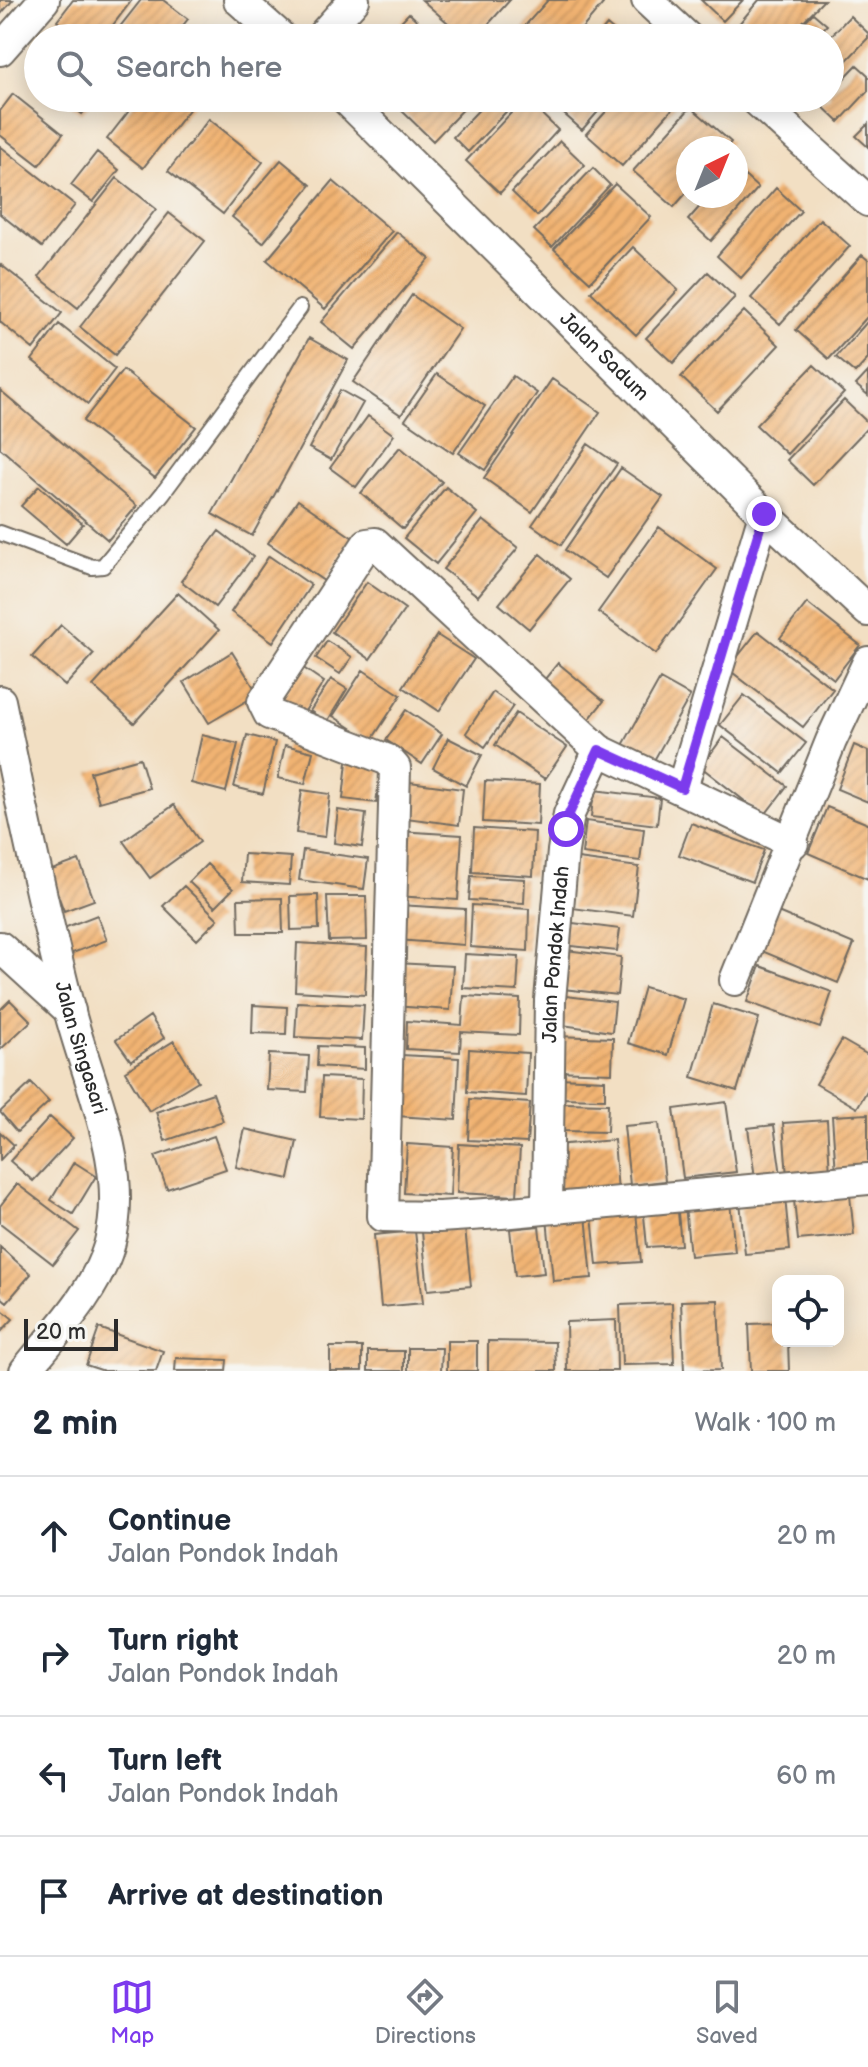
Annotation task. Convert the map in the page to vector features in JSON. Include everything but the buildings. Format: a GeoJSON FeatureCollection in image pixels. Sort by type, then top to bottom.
{"type":"FeatureCollection","features":[{"type":"Feature","properties":{"kind":"street"},"geometry":{"type":"LineString","coordinates":[[0,50],[44,0]]}},
{"type":"Feature","properties":{"kind":"street"},"geometry":{"type":"LineString","coordinates":[[239,0],[266,24]]}},
{"type":"Feature","properties":{"kind":"street"},"geometry":{"type":"LineString","coordinates":[[333,24],[354,0]]}},
{"type":"Feature","properties":{"kind":"street"},"geometry":{"type":"LineString","coordinates":[[647,0],[673,24]]}},
{"type":"Feature","properties":{"kind":"street","name":"Jalan Sadum"},"geometry":{"type":"LineString","coordinates":[[359,112],[764,514],[868,611]]}},
{"type":"Feature","properties":{"kind":"street"},"geometry":{"type":"LineString","coordinates":[[769,112],[868,201]]}},
{"type":"Feature","properties":{"kind":"street"},"geometry":{"type":"LineString","coordinates":[[682,788],[764,514]]}},
{"type":"Feature","properties":{"kind":"street"},"geometry":{"type":"LineString","coordinates":[[793,843],[599,750],[375,543],[367,544],[263,702],[269,714],[391,761],[395,768],[383,1216],[439,1217],[868,1179]]}},
{"type":"Feature","properties":{"kind":"street"},"geometry":{"type":"LineString","coordinates":[[735,980],[793,843],[831,741],[868,662]]}},
{"type":"Feature","properties":{"kind":"street","name":"Jalan Singasari"},"geometry":{"type":"LineString","coordinates":[[0,701],[70,1011],[108,1137],[114,1191],[109,1244],[95,1280],[25,1371]]}},
{"type":"Feature","properties":{"kind":"street","name":"Jalan Pondok Indah"},"geometry":{"type":"LineString","coordinates":[[547,1208],[550,1000],[563,851],[569,814],[599,750]]}},
{"type":"Feature","properties":{"kind":"street"},"geometry":{"type":"LineString","coordinates":[[0,947],[70,1011]]}},
{"type":"Feature","properties":{"kind":"lane"},"geometry":{"type":"LineString","coordinates":[[0,533],[92,567],[103,566],[163,493],[300,308]]}},
{"type":"Feature","properties":{"kind":"route"},"geometry":{"type":"LineString","coordinates":[[566,829],[569,814],[599,750],[682,788],[764,514]]}}]}
